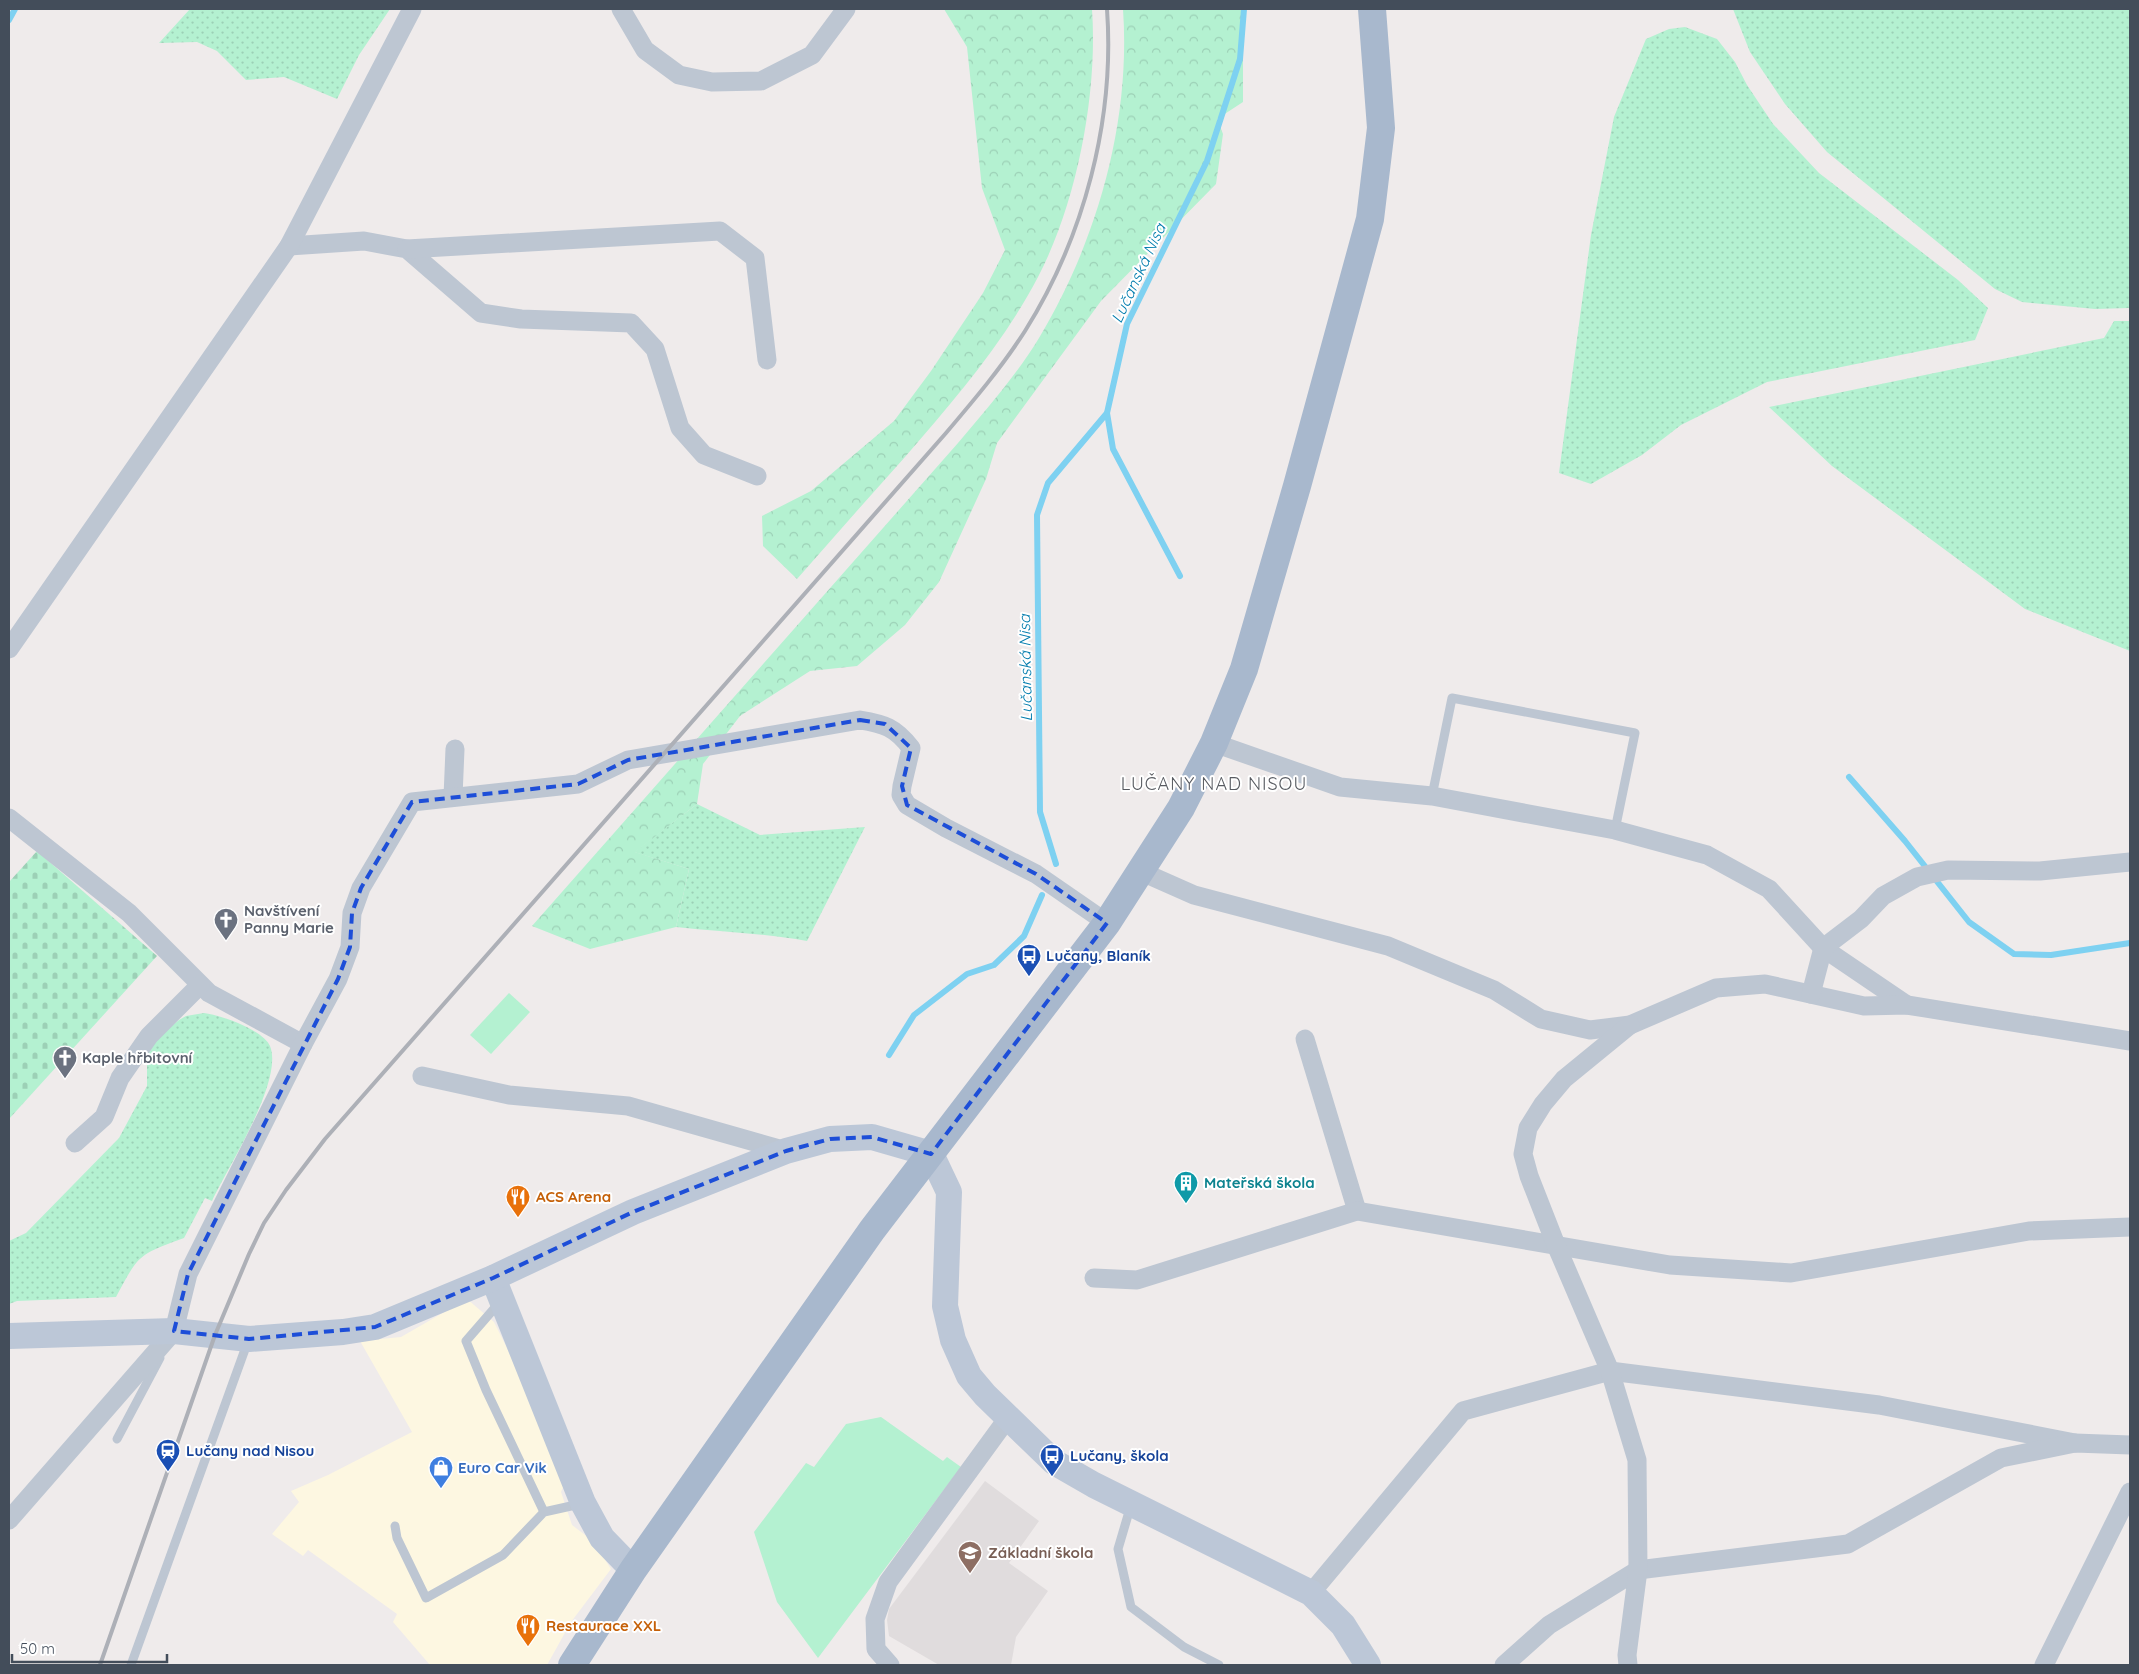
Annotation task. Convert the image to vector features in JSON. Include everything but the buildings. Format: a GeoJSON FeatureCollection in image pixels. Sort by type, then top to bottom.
{"type":"FeatureCollection","features":[{"type":"Feature","properties":{"kind":"main road"},"geometry":{"type":"LineString","coordinates":[[572,1665],[633,1570],[872,1230],[1107,923],[1142,872],[1181,808],[1214,743],[1244,669],[1370,219],[1381,128],[1372,9]]}},
{"type":"Feature","properties":{"kind":"street"},"geometry":{"type":"LineString","coordinates":[[9,649],[289,246],[412,9]]}},
{"type":"Feature","properties":{"kind":"street"},"geometry":{"type":"LineString","coordinates":[[621,9],[645,50],[679,75],[712,82],[761,81],[812,55],[846,9]]}},
{"type":"Feature","properties":{"kind":"street"},"geometry":{"type":"LineString","coordinates":[[289,246],[364,241],[407,249],[720,231],[755,258],[767,360]]}},
{"type":"Feature","properties":{"kind":"street"},"geometry":{"type":"LineString","coordinates":[[407,249],[482,313],[522,320],[632,323],[655,349],[680,428],[704,455],[757,476]]}},
{"type":"Feature","properties":{"kind":"street"},"geometry":{"type":"LineString","coordinates":[[9,1520],[174,1331],[188,1274],[303,1044],[338,979],[350,947],[352,913],[361,888],[412,802],[578,784],[628,760],[752,737],[860,720],[885,724],[902,736],[911,748],[902,786],[902,795],[906,804],[946,828],[1036,874],[1107,923]]}},
{"type":"Feature","properties":{"kind":"street"},"geometry":{"type":"LineString","coordinates":[[1214,743],[1340,787],[1432,796],[1615,830],[1707,855],[1769,889],[1823,948],[1907,1005]]}},
{"type":"Feature","properties":{"kind":"street"},"geometry":{"type":"LineString","coordinates":[[453,797],[456,749]]}},
{"type":"Feature","properties":{"kind":"street"},"geometry":{"type":"LineString","coordinates":[[9,818],[129,913],[208,993],[303,1044]]}},
{"type":"Feature","properties":{"kind":"street"},"geometry":{"type":"LineString","coordinates":[[1811,994],[1823,948],[1861,919],[1883,896],[1917,877],[1948,870],[2040,871],[2130,862]]}},
{"type":"Feature","properties":{"kind":"street"},"geometry":{"type":"LineString","coordinates":[[1142,872],[1194,895],[1388,946],[1494,990],[1540,1019],[1590,1030],[1630,1025]]}},
{"type":"Feature","properties":{"kind":"street"},"geometry":{"type":"LineString","coordinates":[[1628,1665],[1627,1655],[1638,1570],[1637,1460],[1610,1371],[1556,1245],[1529,1176],[1523,1154],[1528,1128],[1543,1104],[1564,1079],[1630,1025],[1716,988],[1765,984],[1864,1006],[1907,1005],[2130,1041]]}},
{"type":"Feature","properties":{"kind":"street"},"geometry":{"type":"LineString","coordinates":[[75,1143],[104,1117],[120,1078],[149,1036],[200,985]]}},
{"type":"Feature","properties":{"kind":"street"},"geometry":{"type":"LineString","coordinates":[[1305,1038],[1357,1211]]}},
{"type":"Feature","properties":{"kind":"street"},"geometry":{"type":"LineString","coordinates":[[422,1076],[509,1095],[628,1106],[786,1151]]}},
{"type":"Feature","properties":{"kind":"street"},"geometry":{"type":"LineString","coordinates":[[9,1336],[174,1331],[249,1338],[343,1332],[374,1327],[497,1290],[633,1212],[786,1151],[830,1139],[872,1137],[931,1154],[949,1192],[945,1306],[953,1340],[969,1376],[1007,1418],[1054,1462],[1094,1485],[1132,1502],[1311,1593],[1343,1625],[1371,1662]]}},
{"type":"Feature","properties":{"kind":"street"},"geometry":{"type":"LineString","coordinates":[[1094,1278],[1137,1280],[1357,1211],[1670,1265],[1791,1273],[2030,1231],[2130,1227]]}},
{"type":"Feature","properties":{"kind":"street"},"geometry":{"type":"LineString","coordinates":[[497,1290],[583,1503],[602,1538],[633,1570]]}},
{"type":"Feature","properties":{"kind":"street"},"geometry":{"type":"LineString","coordinates":[[1311,1593],[1463,1411],[1610,1371],[1879,1405],[2075,1444],[2130,1445]]}},
{"type":"Feature","properties":{"kind":"street"},"geometry":{"type":"LineString","coordinates":[[890,1665],[876,1649],[875,1619],[888,1582],[1007,1418]]}},
{"type":"Feature","properties":{"kind":"street"},"geometry":{"type":"LineString","coordinates":[[1504,1665],[1549,1625],[1638,1570],[1848,1544],[2000,1458],[2075,1444]]}},
{"type":"Feature","properties":{"kind":"street"},"geometry":{"type":"LineString","coordinates":[[2044,1665],[2130,1492]]}},
{"type":"Feature","properties":{"kind":"lane"},"geometry":{"type":"LineString","coordinates":[[1432,796],[1452,698],[1635,733],[1615,830]]}},
{"type":"Feature","properties":{"kind":"lane"},"geometry":{"type":"LineString","coordinates":[[497,1290],[466,1341],[486,1390],[544,1512]]}},
{"type":"Feature","properties":{"kind":"lane"},"geometry":{"type":"LineString","coordinates":[[117,1439],[174,1331]]}},
{"type":"Feature","properties":{"kind":"lane"},"geometry":{"type":"LineString","coordinates":[[131,1665],[249,1338]]}},
{"type":"Feature","properties":{"kind":"lane"},"geometry":{"type":"LineString","coordinates":[[1132,1502],[1118,1548],[1131,1607],[1184,1647],[1219,1665]]}},
{"type":"Feature","properties":{"kind":"lane"},"geometry":{"type":"LineString","coordinates":[[395,1526],[398,1538],[426,1598],[503,1555],[544,1512],[583,1503]]}},
{"type":"Feature","properties":{"kind":"highlighted area"},"geometry":{"type":"Polygon","coordinates":[[[860,720],[885,724],[911,748],[902,786],[907,805],[1036,874],[1107,923],[931,1154],[872,1137],[830,1139],[786,1151],[633,1212],[493,1278],[375,1327],[249,1339],[174,1331],[188,1274],[338,979],[350,947],[352,913],[361,888],[412,802],[578,784],[628,760],[860,720]]]}},
{"type":"Feature","properties":{"kind":"shaded area"},"geometry":{"type":"Polygon","coordinates":[[[467,1299],[494,1322],[507,1348],[566,1481],[561,1492],[572,1525],[593,1541],[611,1569],[571,1622],[547,1665],[430,1665],[393,1622],[397,1614],[308,1550],[303,1556],[272,1534],[299,1502],[291,1491],[328,1475],[412,1432],[360,1341],[401,1337],[467,1299]]]}},
{"type":"Feature","properties":{"kind":"shaded area","name":"Základní škola"},"geometry":{"type":"Polygon","coordinates":[[[985,1481],[1039,1521],[1009,1563],[1048,1591],[1016,1637],[1011,1665],[939,1665],[889,1636],[887,1620],[889,1609],[985,1481]]]}},
{"type":"Feature","properties":{"kind":"green space"},"geometry":{"type":"Polygon","coordinates":[[[190,9],[390,9],[359,55],[337,99],[284,77],[246,80],[217,51],[197,42],[159,43],[190,9]]]}},
{"type":"Feature","properties":{"kind":"green space"},"geometry":{"type":"Polygon","coordinates":[[[944,9],[1092,9],[1092,76],[1082,146],[1074,181],[1052,247],[1038,277],[1024,302],[977,371],[923,436],[797,579],[763,546],[762,516],[811,491],[894,421],[931,371],[983,293],[1005,250],[982,188],[967,47],[944,9]]]}},
{"type":"Feature","properties":{"kind":"green space"},"geometry":{"type":"Polygon","coordinates":[[[1123,9],[1243,9],[1243,102],[1217,119],[1223,134],[1216,184],[1101,301],[997,443],[986,479],[939,582],[905,625],[857,666],[810,671],[740,716],[703,764],[697,804],[635,852],[689,869],[676,927],[590,949],[532,926],[958,443],[1021,366],[1060,301],[1078,262],[1106,180],[1115,138],[1121,95],[1124,52],[1123,9]]]}},
{"type":"Feature","properties":{"kind":"green space"},"geometry":{"type":"Polygon","coordinates":[[[1733,9],[2130,9],[2130,308],[2095,309],[2022,302],[1995,289],[1827,152],[1785,104],[1750,52],[1733,9]]]}},
{"type":"Feature","properties":{"kind":"green space"},"geometry":{"type":"Polygon","coordinates":[[[1685,27],[1717,39],[1735,62],[1747,85],[1773,124],[1819,173],[1958,280],[1988,308],[1975,340],[1767,382],[1681,425],[1642,455],[1591,484],[1559,473],[1591,235],[1614,117],[1646,39],[1669,29],[1685,27]]]}},
{"type":"Feature","properties":{"kind":"green space"},"geometry":{"type":"Polygon","coordinates":[[[2114,321],[2130,321],[2130,651],[2025,609],[1832,466],[1769,407],[2104,338],[2114,321]]]}},
{"type":"Feature","properties":{"kind":"green space"},"geometry":{"type":"Polygon","coordinates":[[[697,804],[760,835],[865,827],[807,941],[758,934],[676,927],[689,869],[634,852],[697,804]]]}},
{"type":"Feature","properties":{"kind":"green space"},"geometry":{"type":"Polygon","coordinates":[[[37,851],[157,956],[9,1119],[9,882],[37,851]]]}},
{"type":"Feature","properties":{"kind":"green space"},"geometry":{"type":"Polygon","coordinates":[[[509,993],[530,1012],[491,1054],[470,1035],[509,993]]]}},
{"type":"Feature","properties":{"kind":"green space"},"geometry":{"type":"Polygon","coordinates":[[[204,1013],[231,1020],[259,1034],[270,1046],[272,1061],[269,1080],[262,1101],[212,1201],[205,1198],[184,1238],[157,1248],[135,1264],[116,1297],[17,1301],[9,1304],[9,1241],[26,1233],[119,1138],[147,1086],[147,1056],[158,1037],[186,1016],[204,1013]]]}},
{"type":"Feature","properties":{"kind":"green space"},"geometry":{"type":"Polygon","coordinates":[[[881,1417],[943,1461],[947,1457],[961,1467],[818,1658],[777,1602],[754,1532],[806,1463],[814,1467],[846,1424],[881,1417]]]}},
{"type":"Feature","properties":{"kind":"waterway"},"geometry":{"type":"LineString","coordinates":[[9,20],[15,9]]}},
{"type":"Feature","properties":{"kind":"waterway","name":"Lučanská Nisa"},"geometry":{"type":"LineString","coordinates":[[1056,864],[1040,812],[1037,515],[1048,483],[1107,413],[1127,324],[1207,161],[1240,59],[1244,9]]}},
{"type":"Feature","properties":{"kind":"waterway"},"geometry":{"type":"LineString","coordinates":[[1107,413],[1113,449],[1180,576]]}},
{"type":"Feature","properties":{"kind":"waterway"},"geometry":{"type":"LineString","coordinates":[[1849,777],[1905,841],[1969,922],[2014,954],[2051,955],[2130,943]]}},
{"type":"Feature","properties":{"kind":"waterway","name":"Lučanská Nisa"},"geometry":{"type":"LineString","coordinates":[[889,1055],[914,1015],[967,974],[994,965],[1024,936],[1042,895]]}},
{"type":"Feature","properties":{"kind":"railway"},"geometry":{"type":"LineString","coordinates":[[100,1665],[215,1335],[264,1223],[286,1190],[325,1139],[946,433],[977,396],[1025,331],[1046,295],[1064,257],[1079,217],[1091,176],[1100,135],[1106,93],[1107,9]]}},
{"type":"Feature","properties":{"kind":"place","name":"Navštívení Panny Marie"},"geometry":{"type":"Point","coordinates":[226,941]}},
{"type":"Feature","properties":{"kind":"place","name":"Lučany, Blaník"},"geometry":{"type":"Point","coordinates":[1029,977]}},
{"type":"Feature","properties":{"kind":"place","name":"Kaple hřbitovní"},"geometry":{"type":"Point","coordinates":[65,1079]}},
{"type":"Feature","properties":{"kind":"place","name":"Mateřská škola"},"geometry":{"type":"Point","coordinates":[1186,1204]}},
{"type":"Feature","properties":{"kind":"place","name":"ACS Arena"},"geometry":{"type":"Point","coordinates":[518,1218]}},
{"type":"Feature","properties":{"kind":"place","name":"Lučany nad Nisou"},"geometry":{"type":"Point","coordinates":[168,1472]}},
{"type":"Feature","properties":{"kind":"place","name":"Lučany, škola"},"geometry":{"type":"Point","coordinates":[1052,1477]}},
{"type":"Feature","properties":{"kind":"place","name":"Euro Car Vik"},"geometry":{"type":"Point","coordinates":[441,1489]}},
{"type":"Feature","properties":{"kind":"place","name":"Základní škola"},"geometry":{"type":"Point","coordinates":[970,1574]}},
{"type":"Feature","properties":{"kind":"place","name":"Restaurace XXL"},"geometry":{"type":"Point","coordinates":[528,1647]}},
{"type":"Feature","properties":{"kind":"district","name":"LUČANY NAD NISOU"},"geometry":{"type":"Point","coordinates":[1214,784]}}]}
